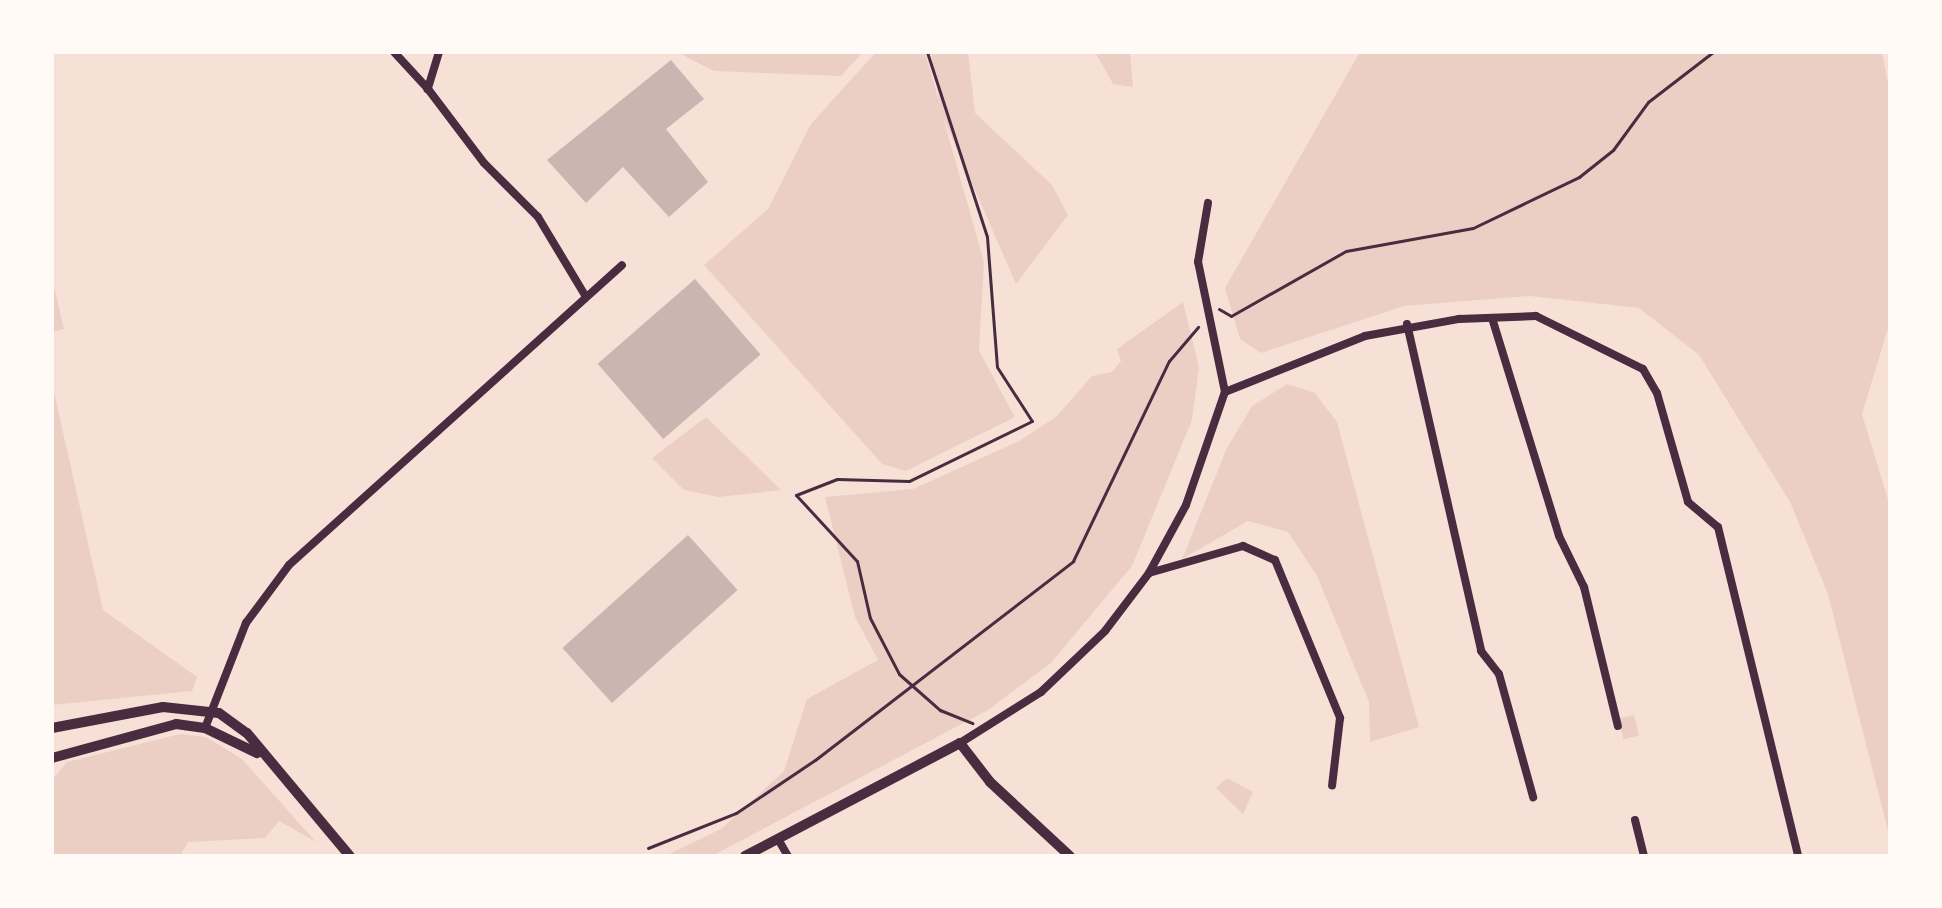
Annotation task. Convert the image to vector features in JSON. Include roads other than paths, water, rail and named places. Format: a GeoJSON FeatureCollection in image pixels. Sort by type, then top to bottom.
{"type":"FeatureCollection","features":[{"type":"Feature","properties":{"kind":"street"},"geometry":{"type":"LineString","coordinates":[[394,52],[428,89],[484,163],[538,217],[586,297]]}},
{"type":"Feature","properties":{"kind":"street"},"geometry":{"type":"LineString","coordinates":[[428,89],[439,52]]}},
{"type":"Feature","properties":{"kind":"street"},"geometry":{"type":"LineString","coordinates":[[745,856],[960,743],[1041,692],[1105,631],[1149,573],[1186,505],[1225,392],[1215,331],[1201,282],[1208,203]]}},
{"type":"Feature","properties":{"kind":"street"},"geometry":{"type":"LineString","coordinates":[[205,728],[246,623],[289,565],[622,265]]}},
{"type":"Feature","properties":{"kind":"street"},"geometry":{"type":"LineString","coordinates":[[1225,392],[1407,324],[1492,318],[1536,316],[1575,329],[1643,369],[1657,393],[1688,502],[1718,527],[1798,856]]}},
{"type":"Feature","properties":{"kind":"street"},"geometry":{"type":"LineString","coordinates":[[1492,318],[1559,536],[1584,587],[1618,726]]}},
{"type":"Feature","properties":{"kind":"street"},"geometry":{"type":"LineString","coordinates":[[1407,324],[1481,651],[1499,674],[1533,797]]}},
{"type":"Feature","properties":{"kind":"street"},"geometry":{"type":"LineString","coordinates":[[1149,573],[1243,546],[1275,560],[1340,718],[1332,786]]}},
{"type":"Feature","properties":{"kind":"street"},"geometry":{"type":"LineString","coordinates":[[52,728],[163,707],[211,710],[240,725],[258,754],[350,856]]}},
{"type":"Feature","properties":{"kind":"street"},"geometry":{"type":"LineString","coordinates":[[52,758],[154,726],[205,728],[258,754]]}},
{"type":"Feature","properties":{"kind":"street"},"geometry":{"type":"LineString","coordinates":[[960,743],[990,782],[1070,856]]}},
{"type":"Feature","properties":{"kind":"street"},"geometry":{"type":"LineString","coordinates":[[1635,820],[1644,856]]}},
{"type":"Feature","properties":{"kind":"street"},"geometry":{"type":"LineString","coordinates":[[778,839],[788,856]]}}]}
